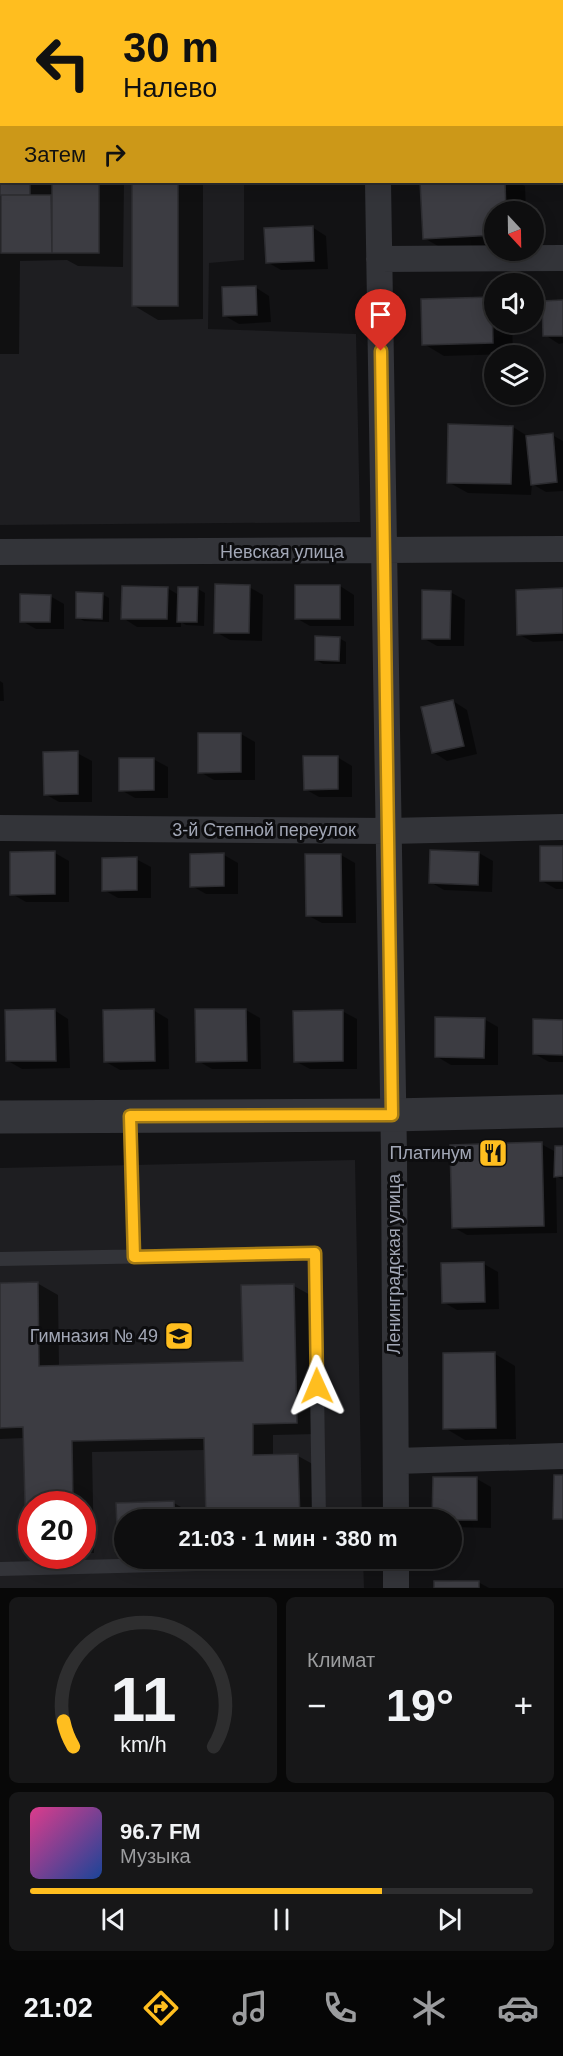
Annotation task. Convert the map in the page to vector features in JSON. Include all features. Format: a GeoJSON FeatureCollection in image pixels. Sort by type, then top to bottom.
{"type":"FeatureCollection","features":[{"type":"Feature","properties":{"kind":"street","name":"Ленинградская улица"},"geometry":{"type":"LineString","coordinates":[[378,183],[389,831],[396,1509]]}},
{"type":"Feature","properties":{"kind":"street"},"geometry":{"type":"LineString","coordinates":[[379,259],[563,258]]}},
{"type":"Feature","properties":{"kind":"street","name":"Невская улица"},"geometry":{"type":"LineString","coordinates":[[0,552],[563,549]]}},
{"type":"Feature","properties":{"kind":"street","name":"3-й Степной переулок"},"geometry":{"type":"LineString","coordinates":[[0,828],[389,831],[563,827]]}},
{"type":"Feature","properties":{"kind":"street"},"geometry":{"type":"LineString","coordinates":[[0,1117],[563,1112]]}},
{"type":"Feature","properties":{"kind":"street"},"geometry":{"type":"LineString","coordinates":[[396,1461],[563,1456]]}},
{"type":"Feature","properties":{"kind":"street"},"geometry":{"type":"LineString","coordinates":[[396,1569],[396,1588]]}},
{"type":"Feature","properties":{"kind":"lane"},"geometry":{"type":"LineString","coordinates":[[130,1116],[134,1257]]}},
{"type":"Feature","properties":{"kind":"lane"},"geometry":{"type":"LineString","coordinates":[[0,1259],[315,1253],[319,1509]]}},
{"type":"Feature","properties":{"kind":"lane"},"geometry":{"type":"LineString","coordinates":[[0,1569],[114,1566]]}},
{"type":"Feature","properties":{"kind":"shaded area"},"geometry":{"type":"Polygon","coordinates":[[[0,183],[244,183],[244,260],[209,263],[208,329],[356,334],[360,522],[0,525],[0,183]]]}},
{"type":"Feature","properties":{"kind":"shaded area","name":"Гимназия № 49"},"geometry":{"type":"Polygon","coordinates":[[[355,1160],[362,1509],[114,1509],[114,1569],[363,1569],[364,1588],[0,1588],[0,1168],[355,1160]]]}},
{"type":"Feature","properties":{"kind":"building"},"geometry":{"type":"Polygon","coordinates":[[[0,183],[30,183],[30,195],[0,195],[0,183]]]}},
{"type":"Feature","properties":{"kind":"building"},"geometry":{"type":"Polygon","coordinates":[[[52,183],[99,183],[99,253],[52,253],[52,183]]]}},
{"type":"Feature","properties":{"kind":"building"},"geometry":{"type":"Polygon","coordinates":[[[132,183],[178,183],[178,306],[132,306],[132,183]]]}},
{"type":"Feature","properties":{"kind":"building"},"geometry":{"type":"Polygon","coordinates":[[[420,183],[505,183],[506,201],[484,201],[484,236],[423,239],[420,183]]]}},
{"type":"Feature","properties":{"kind":"building"},"geometry":{"type":"Polygon","coordinates":[[[1,195],[51,195],[52,253],[1,253],[1,195]]]}},
{"type":"Feature","properties":{"kind":"building"},"geometry":{"type":"Polygon","coordinates":[[[313,226],[314,261],[266,263],[264,228],[313,226]]]}},
{"type":"Feature","properties":{"kind":"building"},"geometry":{"type":"Polygon","coordinates":[[[256,286],[257,315],[223,316],[222,287],[256,286]]]}},
{"type":"Feature","properties":{"kind":"building"},"geometry":{"type":"Polygon","coordinates":[[[484,297],[484,333],[493,333],[493,343],[422,345],[421,299],[484,297]]]}},
{"type":"Feature","properties":{"kind":"building"},"geometry":{"type":"Polygon","coordinates":[[[563,300],[563,336],[543,336],[544,301],[563,300]]]}},
{"type":"Feature","properties":{"kind":"building"},"geometry":{"type":"Polygon","coordinates":[[[448,424],[513,426],[511,484],[447,483],[448,424]]]}},
{"type":"Feature","properties":{"kind":"building"},"geometry":{"type":"Polygon","coordinates":[[[553,433],[557,482],[531,485],[526,436],[553,433]]]}},
{"type":"Feature","properties":{"kind":"building"},"geometry":{"type":"Polygon","coordinates":[[[215,584],[250,585],[249,633],[214,633],[215,584]]]}},
{"type":"Feature","properties":{"kind":"building"},"geometry":{"type":"Polygon","coordinates":[[[295,585],[340,585],[340,619],[295,619],[295,585]]]}},
{"type":"Feature","properties":{"kind":"building"},"geometry":{"type":"Polygon","coordinates":[[[122,586],[168,587],[167,619],[121,619],[122,586]]]}},
{"type":"Feature","properties":{"kind":"building"},"geometry":{"type":"Polygon","coordinates":[[[178,587],[198,587],[197,622],[177,622],[178,587]]]}},
{"type":"Feature","properties":{"kind":"building"},"geometry":{"type":"Polygon","coordinates":[[[563,588],[563,633],[517,635],[516,590],[563,588]]]}},
{"type":"Feature","properties":{"kind":"building"},"geometry":{"type":"Polygon","coordinates":[[[422,590],[451,591],[450,639],[422,639],[422,590]]]}},
{"type":"Feature","properties":{"kind":"building"},"geometry":{"type":"Polygon","coordinates":[[[76,592],[103,593],[102,619],[76,618],[76,592]]]}},
{"type":"Feature","properties":{"kind":"building"},"geometry":{"type":"Polygon","coordinates":[[[20,594],[51,595],[50,622],[20,622],[20,594]]]}},
{"type":"Feature","properties":{"kind":"building"},"geometry":{"type":"Polygon","coordinates":[[[315,636],[340,637],[339,661],[315,660],[315,636]]]}},
{"type":"Feature","properties":{"kind":"building"},"geometry":{"type":"Polygon","coordinates":[[[453,700],[464,746],[432,753],[421,707],[453,700]]]}},
{"type":"Feature","properties":{"kind":"building"},"geometry":{"type":"Polygon","coordinates":[[[198,733],[241,733],[241,772],[198,773],[198,733]]]}},
{"type":"Feature","properties":{"kind":"building"},"geometry":{"type":"Polygon","coordinates":[[[78,751],[78,794],[44,795],[43,752],[78,751]]]}},
{"type":"Feature","properties":{"kind":"building"},"geometry":{"type":"Polygon","coordinates":[[[303,756],[338,756],[338,789],[304,790],[303,756]]]}},
{"type":"Feature","properties":{"kind":"building"},"geometry":{"type":"Polygon","coordinates":[[[119,758],[154,758],[154,790],[119,791],[119,758]]]}},
{"type":"Feature","properties":{"kind":"building"},"geometry":{"type":"Polygon","coordinates":[[[540,846],[563,846],[563,881],[540,881],[540,846]]]}},
{"type":"Feature","properties":{"kind":"building"},"geometry":{"type":"Polygon","coordinates":[[[430,850],[479,852],[478,885],[429,883],[430,850]]]}},
{"type":"Feature","properties":{"kind":"building"},"geometry":{"type":"Polygon","coordinates":[[[55,851],[55,894],[10,895],[10,852],[55,851]]]}},
{"type":"Feature","properties":{"kind":"building"},"geometry":{"type":"Polygon","coordinates":[[[224,853],[224,886],[190,887],[190,854],[224,853]]]}},
{"type":"Feature","properties":{"kind":"building"},"geometry":{"type":"Polygon","coordinates":[[[305,854],[341,854],[342,916],[306,916],[305,854]]]}},
{"type":"Feature","properties":{"kind":"building"},"geometry":{"type":"Polygon","coordinates":[[[137,857],[137,890],[102,891],[102,858],[137,857]]]}},
{"type":"Feature","properties":{"kind":"building"},"geometry":{"type":"Polygon","coordinates":[[[55,1009],[56,1061],[6,1061],[5,1010],[55,1009]]]}},
{"type":"Feature","properties":{"kind":"building"},"geometry":{"type":"Polygon","coordinates":[[[154,1009],[155,1061],[104,1062],[103,1010],[154,1009]]]}},
{"type":"Feature","properties":{"kind":"building"},"geometry":{"type":"Polygon","coordinates":[[[195,1009],[246,1009],[247,1061],[196,1062],[195,1009]]]}},
{"type":"Feature","properties":{"kind":"building"},"geometry":{"type":"Polygon","coordinates":[[[343,1010],[343,1061],[294,1062],[293,1011],[343,1010]]]}},
{"type":"Feature","properties":{"kind":"building"},"geometry":{"type":"Polygon","coordinates":[[[435,1017],[485,1018],[484,1058],[435,1057],[435,1017]]]}},
{"type":"Feature","properties":{"kind":"building"},"geometry":{"type":"Polygon","coordinates":[[[533,1019],[563,1020],[563,1055],[533,1054],[533,1019]]]}},
{"type":"Feature","properties":{"kind":"building"},"geometry":{"type":"Polygon","coordinates":[[[542,1142],[544,1226],[452,1228],[450,1145],[542,1142]]]}},
{"type":"Feature","properties":{"kind":"building"},"geometry":{"type":"Polygon","coordinates":[[[555,1146],[563,1146],[563,1176],[554,1177],[555,1146]]]}},
{"type":"Feature","properties":{"kind":"building"},"geometry":{"type":"Polygon","coordinates":[[[484,1262],[485,1302],[442,1303],[441,1263],[484,1262]]]}},
{"type":"Feature","properties":{"kind":"building"},"geometry":{"type":"Polygon","coordinates":[[[38,1282],[39,1366],[243,1361],[241,1285],[294,1284],[297,1423],[253,1424],[253,1455],[298,1454],[300,1509],[206,1509],[204,1438],[72,1441],[73,1491],[25,1491],[23,1427],[0,1428],[0,1283],[38,1282]]]}},
{"type":"Feature","properties":{"kind":"building"},"geometry":{"type":"Polygon","coordinates":[[[495,1352],[496,1428],[443,1429],[443,1353],[495,1352]]]}},
{"type":"Feature","properties":{"kind":"building"},"geometry":{"type":"Polygon","coordinates":[[[554,1475],[563,1475],[563,1519],[553,1519],[554,1475]]]}},
{"type":"Feature","properties":{"kind":"building"},"geometry":{"type":"Polygon","coordinates":[[[433,1477],[477,1477],[477,1520],[462,1520],[462,1509],[432,1509],[433,1477]]]}},
{"type":"Feature","properties":{"kind":"building"},"geometry":{"type":"Polygon","coordinates":[[[174,1501],[174,1509],[116,1509],[116,1503],[174,1501]]]}},
{"type":"Feature","properties":{"kind":"building"},"geometry":{"type":"Polygon","coordinates":[[[434,1581],[479,1581],[479,1588],[434,1588],[434,1581]]]}},
{"type":"Feature","properties":{"kind":"place","name":"Платинум"},"geometry":{"type":"Point","coordinates":[493,1153]}},
{"type":"Feature","properties":{"kind":"place","name":"Гимназия № 49"},"geometry":{"type":"Point","coordinates":[179,1336]}},
{"type":"Feature","properties":{"kind":"route"},"geometry":{"type":"LineString","coordinates":[[317,1386],[315,1253],[134,1257],[130,1116],[392,1115],[381,351]]}}]}
